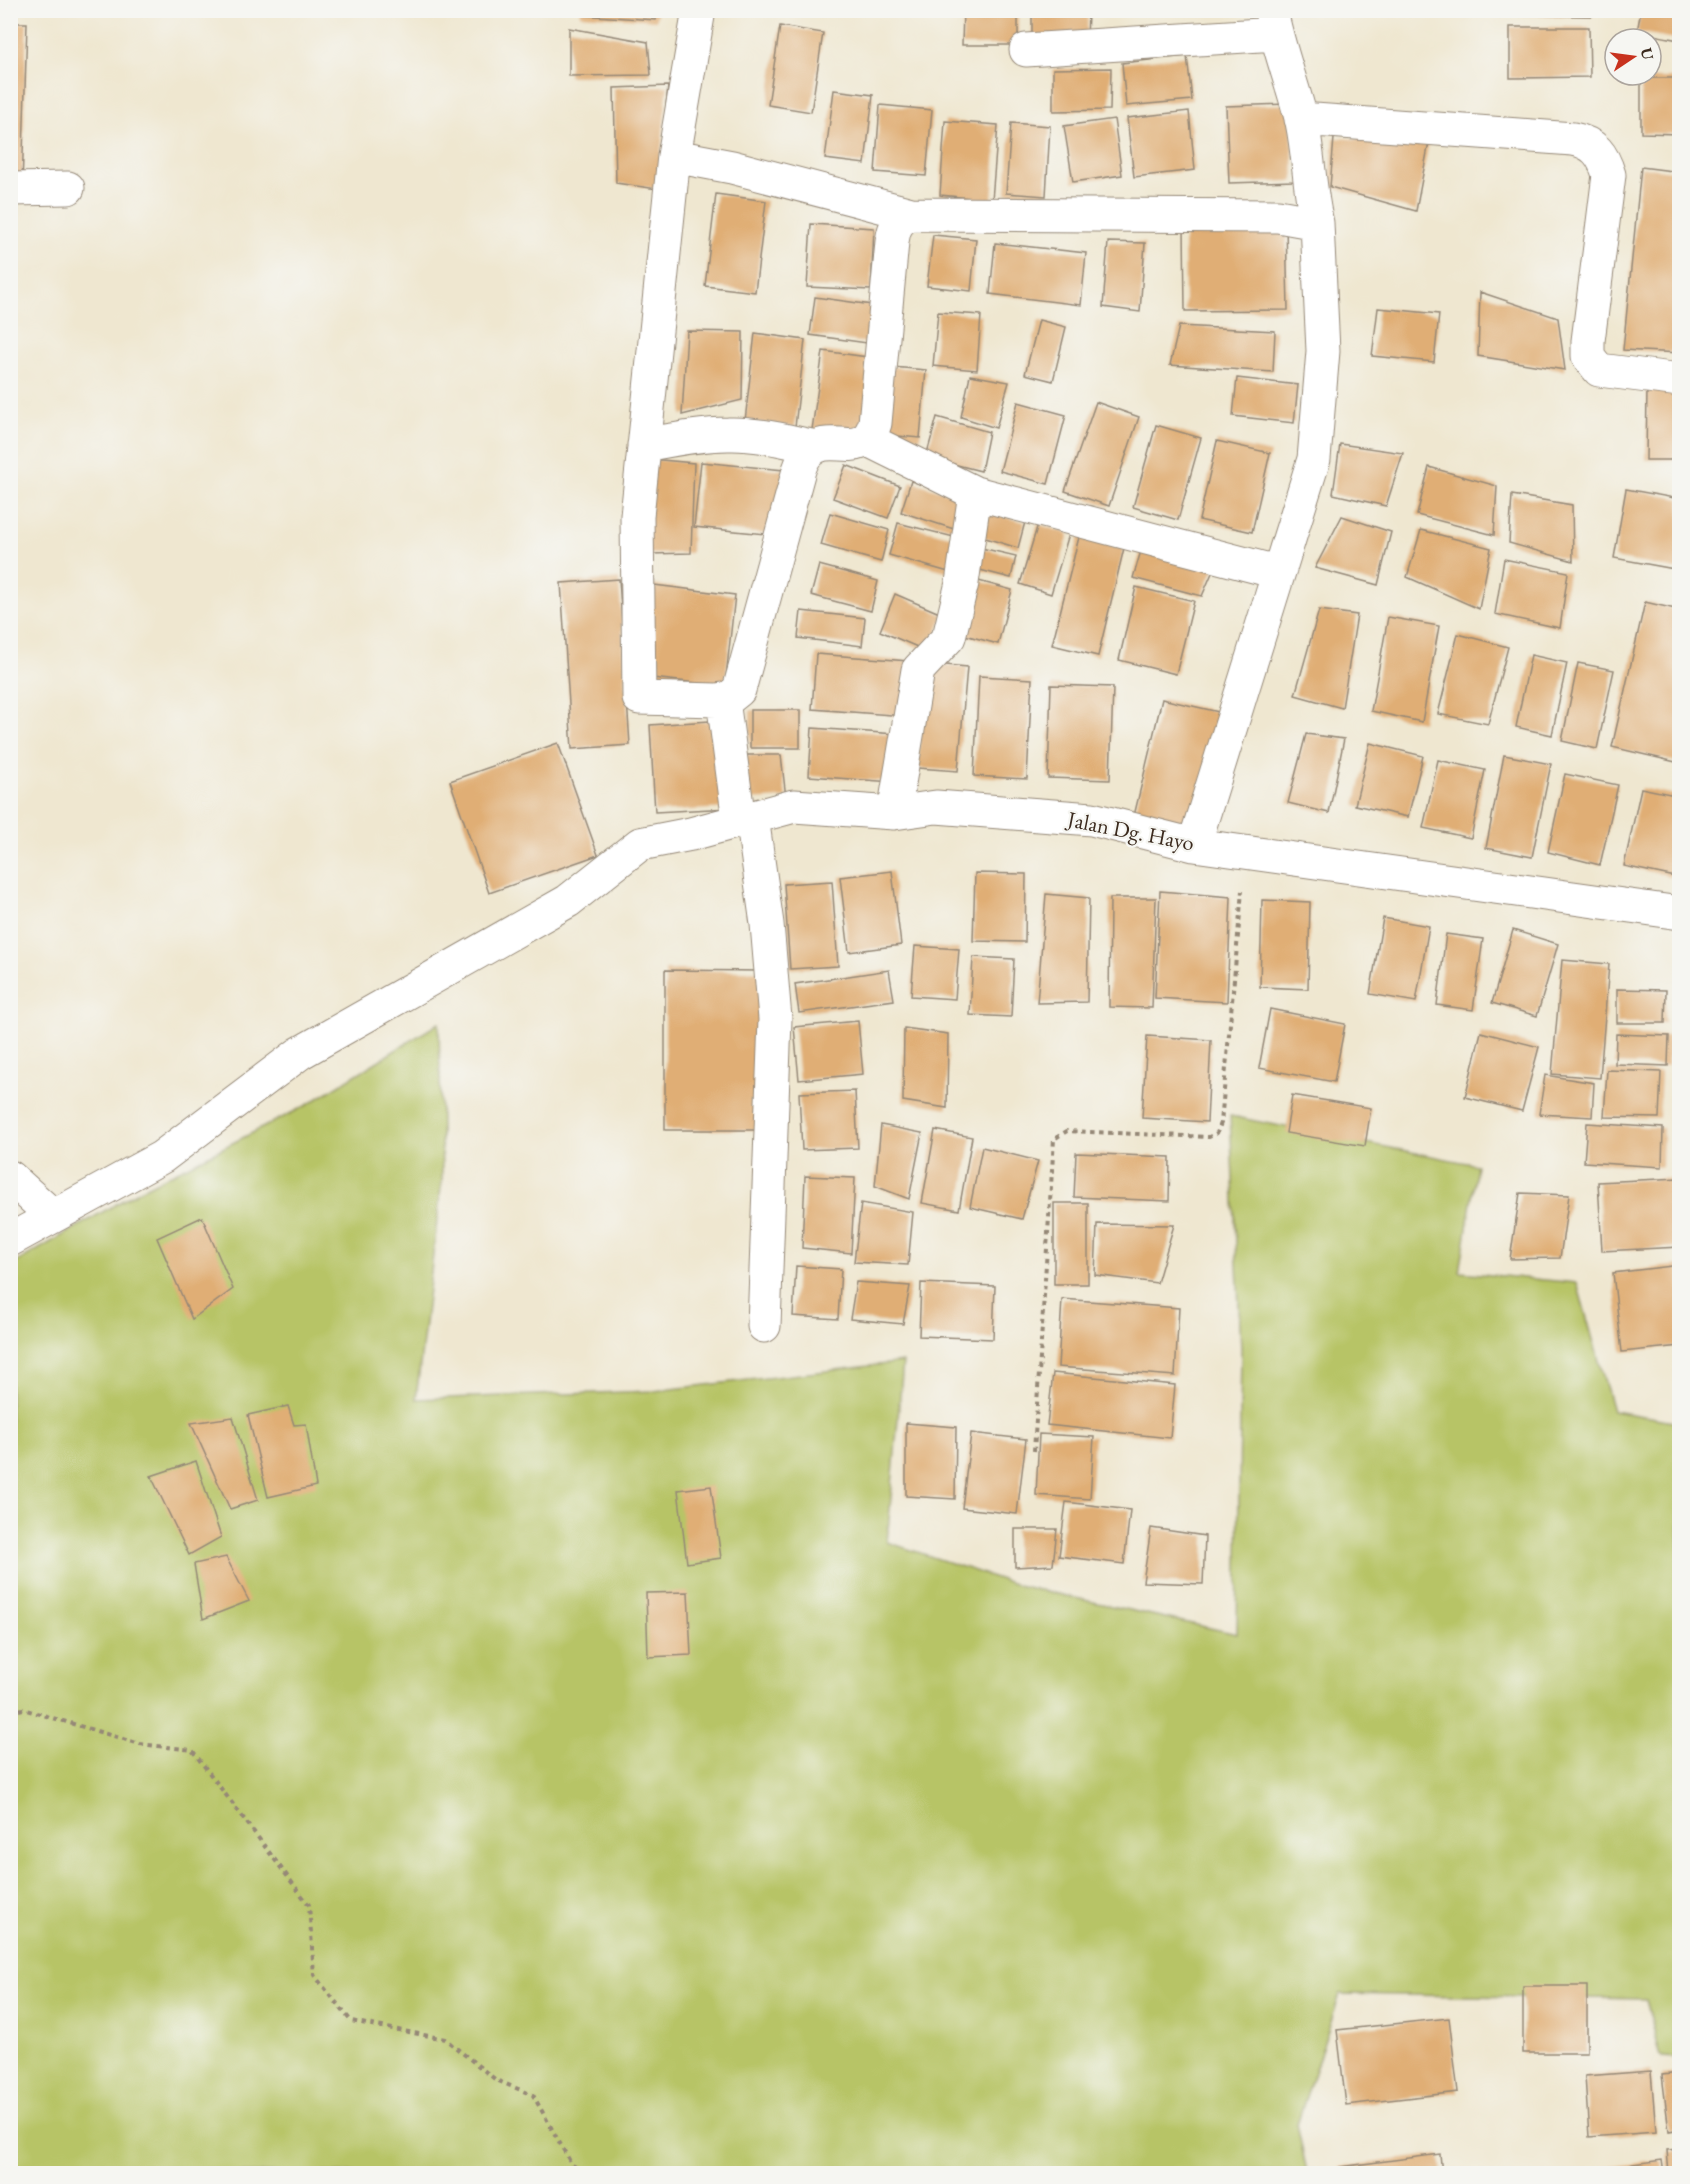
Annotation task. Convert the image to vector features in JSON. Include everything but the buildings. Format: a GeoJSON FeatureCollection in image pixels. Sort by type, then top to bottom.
{"type":"FeatureCollection","features":[{"type":"Feature","properties":{"kind":"street"},"geometry":{"type":"LineString","coordinates":[[699,10],[674,156],[637,516],[639,698],[723,700],[739,690],[799,470],[807,453],[816,447]]}},
{"type":"Feature","properties":{"kind":"street"},"geometry":{"type":"LineString","coordinates":[[1026,50],[1273,22],[1308,151],[1310,192],[1317,223],[1323,351],[1314,459],[1194,845]]}},
{"type":"Feature","properties":{"kind":"street"},"geometry":{"type":"LineString","coordinates":[[1301,119],[1573,139],[1593,147],[1601,155],[1609,176],[1588,356],[1599,370],[1680,380]]}},
{"type":"Feature","properties":{"kind":"street"},"geometry":{"type":"LineString","coordinates":[[674,156],[732,167],[911,214],[1278,216],[1317,223]]}},
{"type":"Feature","properties":{"kind":"street"},"geometry":{"type":"LineString","coordinates":[[10,189],[68,188]]}},
{"type":"Feature","properties":{"kind":"street"},"geometry":{"type":"LineString","coordinates":[[644,445],[701,435],[730,434],[761,436],[816,447],[861,444],[868,440],[875,423],[893,234],[896,224],[911,214]]}},
{"type":"Feature","properties":{"kind":"street"},"geometry":{"type":"LineString","coordinates":[[868,440],[975,493],[1277,572]]}},
{"type":"Feature","properties":{"kind":"street"},"geometry":{"type":"LineString","coordinates":[[894,813],[918,670],[949,637],[962,583],[975,493]]}},
{"type":"Feature","properties":{"kind":"street"},"geometry":{"type":"LineString","coordinates":[[723,700],[745,819],[775,1019],[764,1326]]}},
{"type":"Feature","properties":{"kind":"street","name":"Jalan Dg. Hayo"},"geometry":{"type":"LineString","coordinates":[[10,1240],[162,1157],[300,1053],[568,901],[640,844],[692,834],[794,806],[894,813],[936,807],[1092,819],[1194,845],[1680,913]]}},
{"type":"Feature","properties":{"kind":"street"},"geometry":{"type":"LineString","coordinates":[[10,1177],[53,1216]]}},
{"type":"Feature","properties":{"kind":"path"},"geometry":{"type":"LineString","coordinates":[[1034,1451],[1054,1139],[1066,1131],[1209,1137],[1217,1132],[1221,1123],[1246,851]]}},
{"type":"Feature","properties":{"kind":"path"},"geometry":{"type":"LineString","coordinates":[[10,1712],[23,1709],[140,1744],[192,1750],[309,1905],[314,1975],[351,2021],[445,2039],[496,2080],[533,2094],[572,2165],[591,2174]]}},
{"type":"Feature","properties":{"kind":"green space"},"geometry":{"type":"Polygon","coordinates":[[[439,1023],[442,1179],[416,1399],[654,1391],[903,1362],[887,1542],[1017,1585],[1237,1634],[1241,1349],[1230,1116],[1477,1165],[1460,1272],[1577,1283],[1613,1411],[1679,1422],[1679,2058],[1661,2057],[1646,1999],[1340,1994],[1297,2124],[1307,2173],[11,2173],[10,1266],[142,1189],[307,1105],[439,1023]]]}}]}
